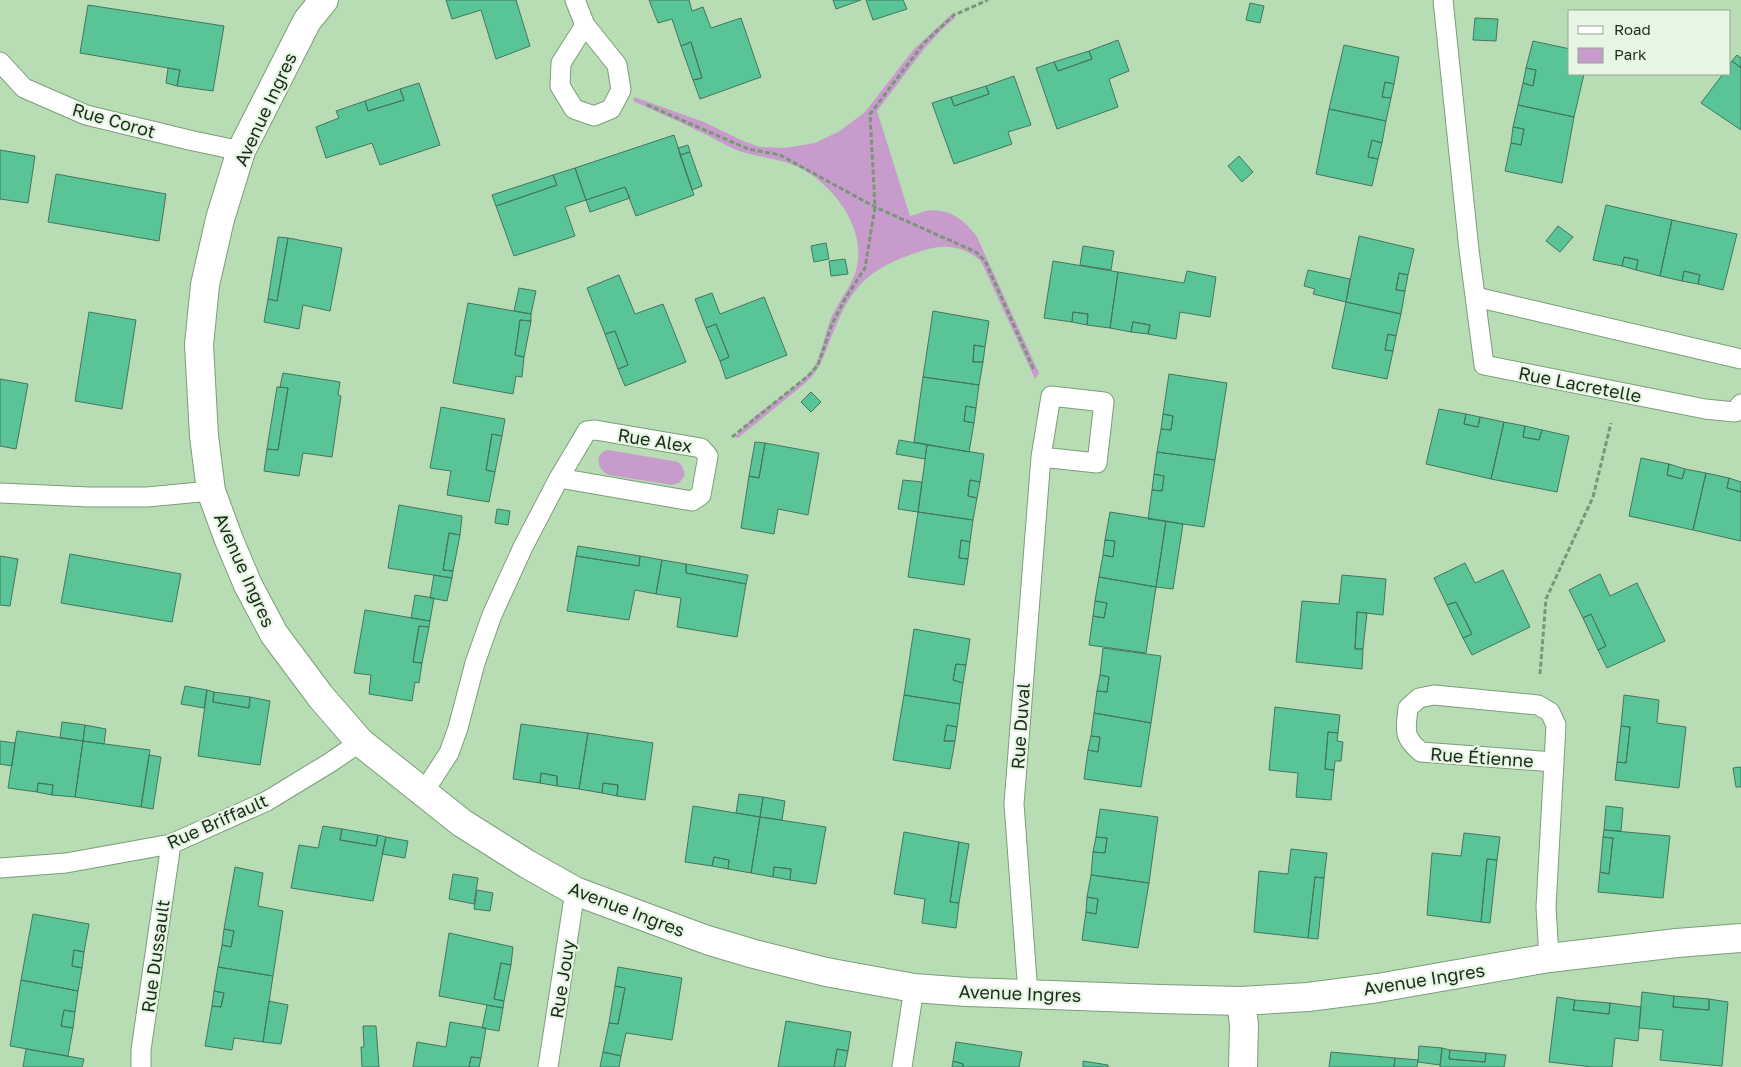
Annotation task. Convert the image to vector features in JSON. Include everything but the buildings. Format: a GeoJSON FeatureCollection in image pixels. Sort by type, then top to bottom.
{"type":"FeatureCollection","features":[{"type":"Feature","properties":{"kind":"street","name":"Avenue Ingres"},"geometry":{"type":"LineString","coordinates":[[324,0],[307,21],[241,151],[220,220],[205,285],[199,346],[204,436],[211,491],[248,586],[274,634],[321,697],[360,742],[462,823],[527,864],[575,891],[707,940],[826,972],[914,988],[967,992],[1160,999],[1241,1000],[1308,997],[1378,988],[1548,958],[1677,943],[1741,938]]}},
{"type":"Feature","properties":{"kind":"street"},"geometry":{"type":"LineString","coordinates":[[1241,1000],[1244,1025],[1243,1067]]}},
{"type":"Feature","properties":{"kind":"lane"},"geometry":{"type":"LineString","coordinates":[[574,0],[585,25],[617,65],[621,90],[611,109],[594,116],[574,109],[560,86],[561,63],[585,25]]}},
{"type":"Feature","properties":{"kind":"lane","name":"Rue Lacretelle"},"geometry":{"type":"LineString","coordinates":[[1443,0],[1469,250],[1484,365],[1705,409],[1735,412],[1741,404]]}},
{"type":"Feature","properties":{"kind":"lane","name":"Rue Corot"},"geometry":{"type":"LineString","coordinates":[[0,62],[24,88],[86,115],[241,151]]}},
{"type":"Feature","properties":{"kind":"lane"},"geometry":{"type":"LineString","coordinates":[[1476,297],[1741,359]]}},
{"type":"Feature","properties":{"kind":"lane"},"geometry":{"type":"LineString","coordinates":[[1041,458],[1097,462],[1104,402],[1051,396]]}},
{"type":"Feature","properties":{"kind":"lane","name":"Rue Duval"},"geometry":{"type":"LineString","coordinates":[[1028,994],[1014,804],[1041,458],[1051,396]]}},
{"type":"Feature","properties":{"kind":"lane","name":"Rue Alex"},"geometry":{"type":"LineString","coordinates":[[423,793],[449,753],[475,663],[492,615],[523,547],[559,478],[587,431],[595,430],[701,448],[708,456],[701,495],[692,500],[559,478]]}},
{"type":"Feature","properties":{"kind":"lane"},"geometry":{"type":"LineString","coordinates":[[0,493],[90,497],[147,497],[211,491]]}},
{"type":"Feature","properties":{"kind":"lane","name":"Rue Étienne"},"geometry":{"type":"LineString","coordinates":[[1548,958],[1546,907],[1554,762],[1556,725],[1550,712],[1538,705],[1434,695],[1419,698],[1408,708],[1405,733],[1411,744],[1421,752],[1554,762]]}},
{"type":"Feature","properties":{"kind":"lane","name":"Rue Briffault"},"geometry":{"type":"LineString","coordinates":[[0,868],[66,863],[171,844],[268,801],[360,742]]}},
{"type":"Feature","properties":{"kind":"lane","name":"Rue Dussault"},"geometry":{"type":"LineString","coordinates":[[141,1067],[141,1050],[171,844]]}},
{"type":"Feature","properties":{"kind":"lane","name":"Rue Jouy"},"geometry":{"type":"LineString","coordinates":[[548,1067],[575,891]]}},
{"type":"Feature","properties":{"kind":"lane"},"geometry":{"type":"LineString","coordinates":[[902,1067],[914,988]]}},
{"type":"Feature","properties":{"kind":"path"},"geometry":{"type":"LineString","coordinates":[[708,456],[808,376],[818,365],[832,324],[865,268],[875,207],[870,114],[924,43],[954,15],[988,0]]}},
{"type":"Feature","properties":{"kind":"path"},"geometry":{"type":"LineString","coordinates":[[621,90],[634,99],[748,149],[780,155],[875,207],[976,252],[985,261],[1037,376],[1051,396]]}},
{"type":"Feature","properties":{"kind":"path"},"geometry":{"type":"LineString","coordinates":[[1538,705],[1546,599],[1593,497],[1619,392]]}},
{"type":"Feature","properties":{"kind":"green space"},"geometry":{"type":"Polygon","coordinates":[[[954,12],[955,18],[925,48],[877,111],[910,216],[933,210],[948,213],[961,220],[977,237],[1039,373],[1035,379],[981,261],[960,249],[937,247],[903,257],[876,271],[865,280],[848,301],[814,374],[738,438],[735,437],[753,418],[799,383],[815,365],[833,314],[850,285],[857,267],[856,235],[851,220],[832,193],[807,172],[794,165],[734,149],[633,101],[634,97],[704,122],[760,147],[785,148],[815,143],[840,131],[865,112],[914,49],[954,12]]]}},
{"type":"Feature","properties":{"kind":"green space"},"geometry":{"type":"Polygon","coordinates":[[[609,450],[678,462],[682,466],[685,475],[679,483],[672,485],[609,475],[601,469],[598,461],[604,451],[609,450]]]}}]}
